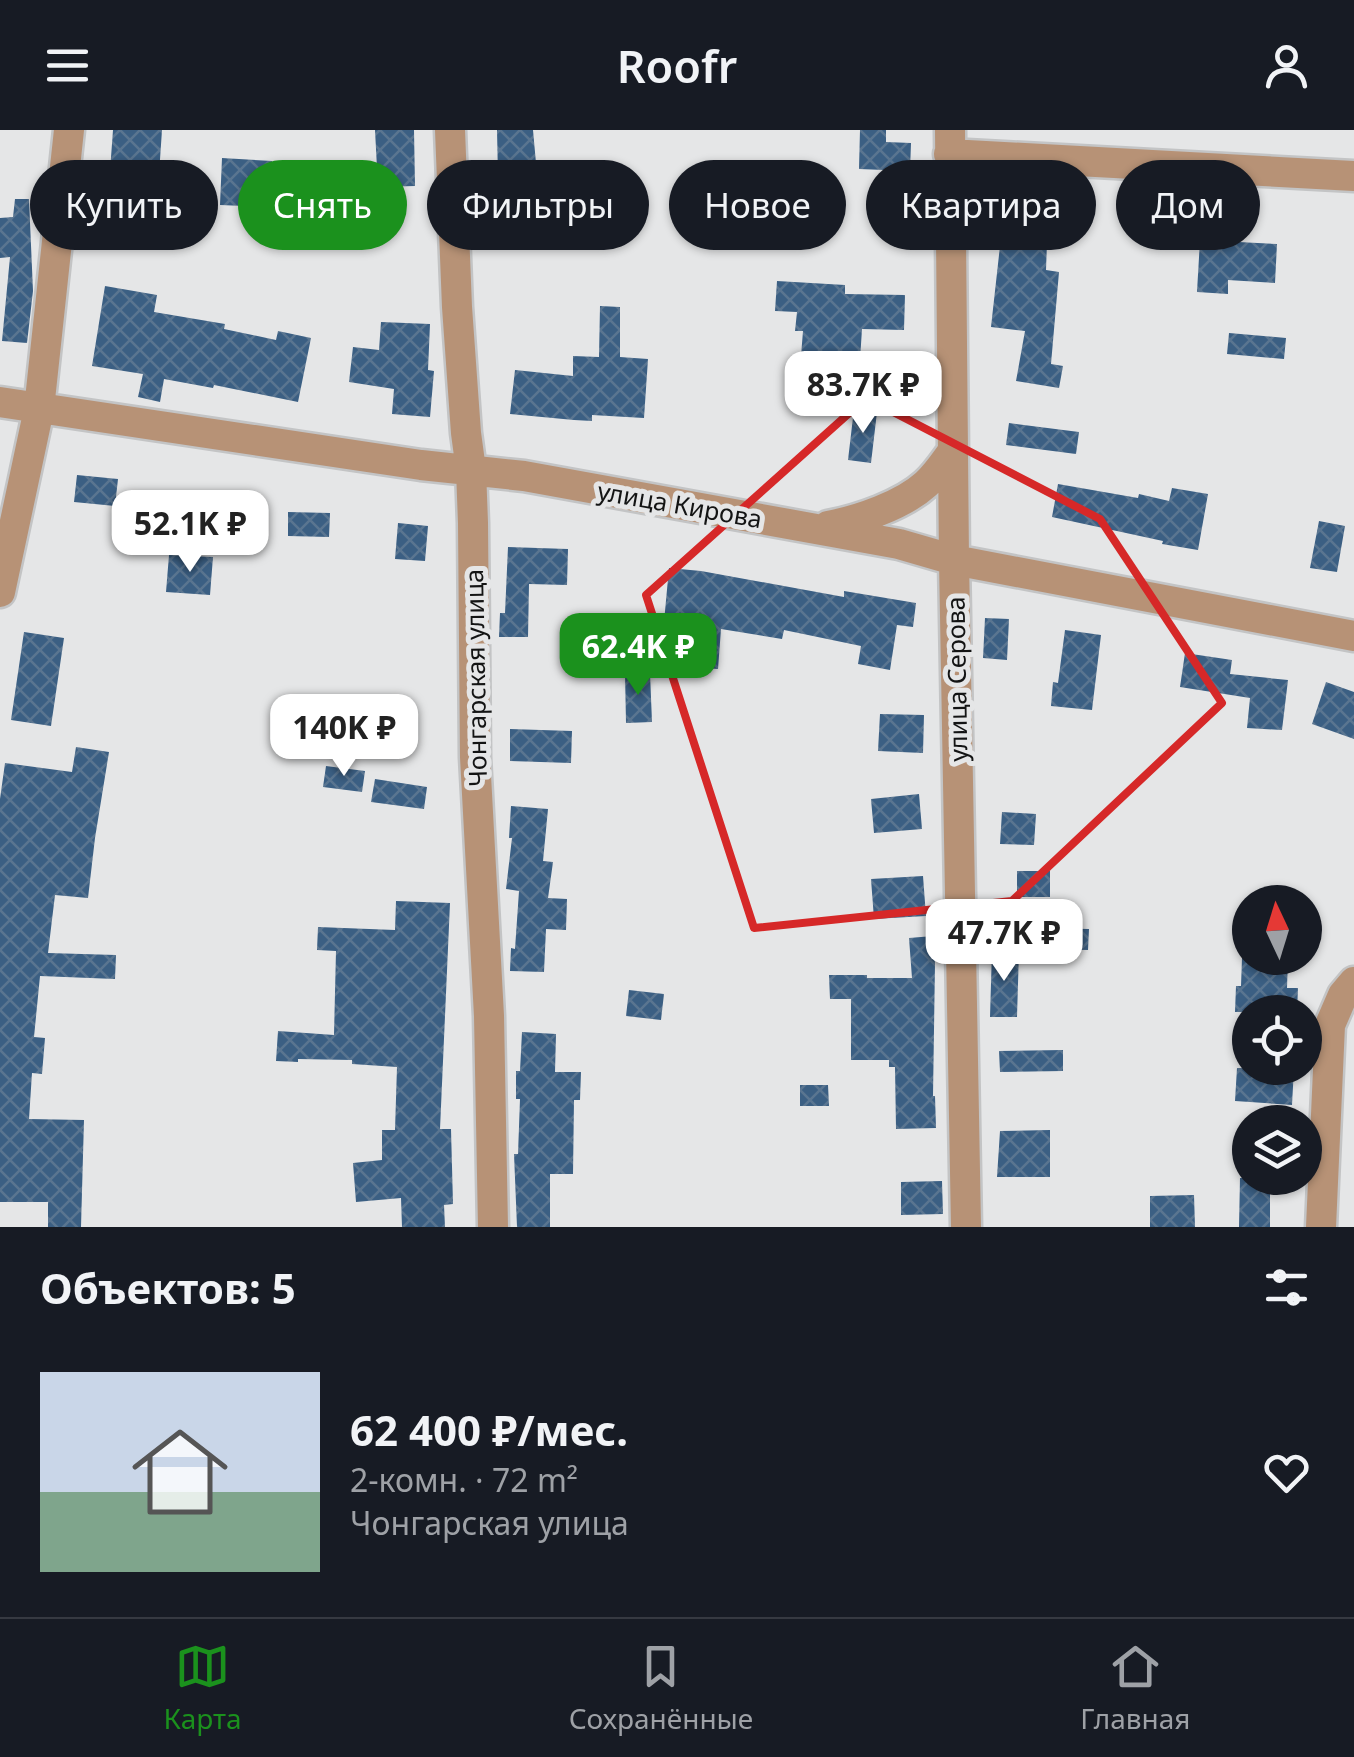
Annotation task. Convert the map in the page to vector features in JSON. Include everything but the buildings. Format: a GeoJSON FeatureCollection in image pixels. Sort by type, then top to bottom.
{"type":"FeatureCollection","features":[{"type":"Feature","properties":{"kind":"street"},"geometry":{"type":"LineString","coordinates":[[0,592],[39,408],[69,130]]}},
{"type":"Feature","properties":{"kind":"street","name":"Чонгарская улица"},"geometry":{"type":"LineString","coordinates":[[450,130],[457,307],[471,470],[475,757],[488,1016],[493,1227]]}},
{"type":"Feature","properties":{"kind":"street"},"geometry":{"type":"LineString","coordinates":[[949,142],[1354,176]]}},
{"type":"Feature","properties":{"kind":"street","name":"улица Серова"},"geometry":{"type":"LineString","coordinates":[[949,142],[966,1227]]}},
{"type":"Feature","properties":{"kind":"street","name":"улица Кирова"},"geometry":{"type":"LineString","coordinates":[[0,402],[421,465],[524,476],[900,544],[954,560],[1354,636]]}},
{"type":"Feature","properties":{"kind":"street"},"geometry":{"type":"LineString","coordinates":[[816,529],[852,521],[904,498],[925,485],[952,452]]}},
{"type":"Feature","properties":{"kind":"street"},"geometry":{"type":"LineString","coordinates":[[1321,1227],[1330,1024],[1343,994],[1354,982]]}},
{"type":"Feature","properties":{"kind":"highlighted area"},"geometry":{"type":"Polygon","coordinates":[[[866,398],[1100,519],[1222,703],[1012,901],[754,928],[646,595],[866,398]]]}}]}
